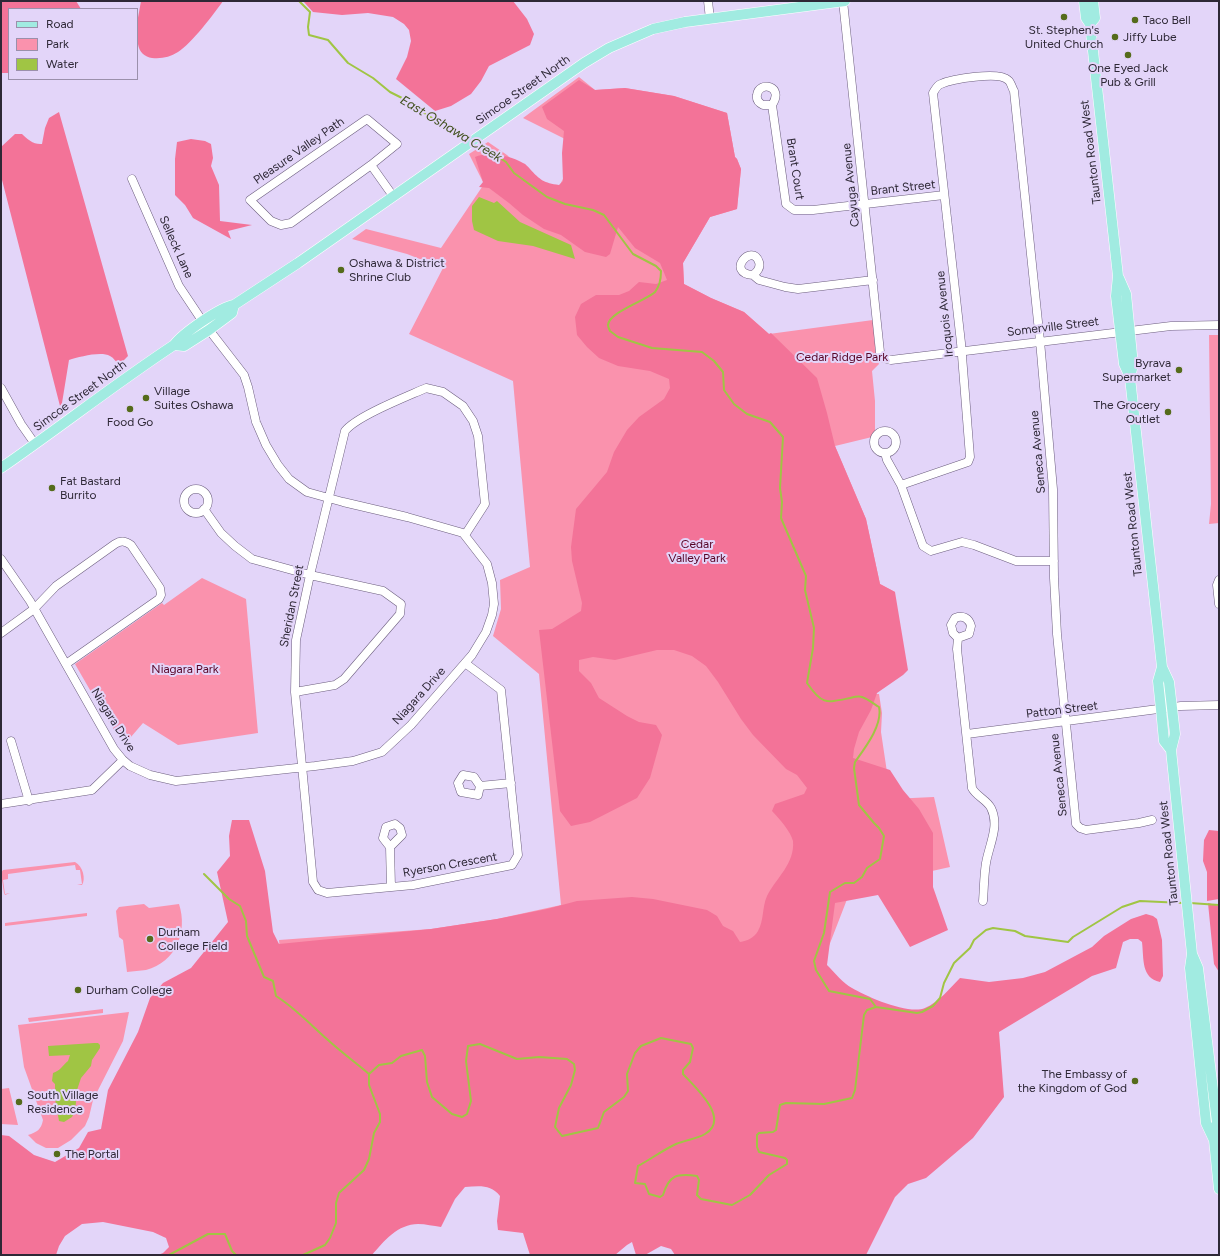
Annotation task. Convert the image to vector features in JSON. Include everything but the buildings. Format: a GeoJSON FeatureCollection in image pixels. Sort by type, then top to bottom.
{"type":"FeatureCollection","features":[{"type":"Feature","properties":{"kind":"main road","name":"Simcoe Street North"},"geometry":{"type":"LineString","coordinates":[[1,468],[87,405],[174,345],[179,339],[206,326],[226,307],[234,305],[298,263],[584,63],[609,48],[653,29],[685,22],[844,1]]}},
{"type":"Feature","properties":{"kind":"main road","name":"Taunton Road West"},"geometry":{"type":"LineString","coordinates":[[1084,1],[1086,18],[1090,24],[1118,276],[1116,296],[1133,365],[1130,377],[1162,667],[1169,682],[1175,734],[1171,750],[1192,954],[1198,968],[1217,1122],[1214,1140],[1219,1189]]}},
{"type":"Feature","properties":{"kind":"main road","name":"Taunton Road West"},"geometry":{"type":"LineString","coordinates":[[1090,24],[1095,18],[1093,1]]}},
{"type":"Feature","properties":{"kind":"main road","name":"Taunton Road West"},"geometry":{"type":"LineString","coordinates":[[1162,667],[1158,681],[1164,741],[1171,750]]}},
{"type":"Feature","properties":{"kind":"street"},"geometry":{"type":"LineString","coordinates":[[708,1],[710,18]]}},
{"type":"Feature","properties":{"kind":"street","name":"Cayuga Avenue"},"geometry":{"type":"LineString","coordinates":[[844,1],[880,352],[883,358],[891,360]]}},
{"type":"Feature","properties":{"kind":"street","name":"Iroquois Avenue"},"geometry":{"type":"LineString","coordinates":[[902,485],[968,462],[970,457],[961,351],[933,93],[939,84],[950,81],[974,77],[999,76],[1008,80]]}},
{"type":"Feature","properties":{"kind":"street","name":"Seneca Avenue"},"geometry":{"type":"LineString","coordinates":[[1008,80],[1014,91],[1040,341],[1053,489],[1057,634],[1076,824],[1080,828],[1086,830],[1152,820]]}},
{"type":"Feature","properties":{"kind":"street","name":"Brant Court"},"geometry":{"type":"LineString","coordinates":[[772,105],[786,204],[790,208],[799,211],[865,204]]}},
{"type":"Feature","properties":{"kind":"street","name":"Pleasure Valley Path"},"geometry":{"type":"LineString","coordinates":[[367,119],[397,144],[371,165],[291,223],[281,225],[272,221],[250,200],[367,119]]}},
{"type":"Feature","properties":{"kind":"street"},"geometry":{"type":"LineString","coordinates":[[371,165],[393,196]]}},
{"type":"Feature","properties":{"kind":"street","name":"Selleck Lane"},"geometry":{"type":"LineString","coordinates":[[132,179],[179,286],[206,326]]}},
{"type":"Feature","properties":{"kind":"street","name":"Brant Street"},"geometry":{"type":"LineString","coordinates":[[865,204],[944,195]]}},
{"type":"Feature","properties":{"kind":"street"},"geometry":{"type":"LineString","coordinates":[[753,275],[759,280],[793,289],[873,280]]}},
{"type":"Feature","properties":{"kind":"street","name":"Somerville Street"},"geometry":{"type":"LineString","coordinates":[[891,360],[1171,326],[1219,325]]}},
{"type":"Feature","properties":{"kind":"street"},"geometry":{"type":"LineString","coordinates":[[206,326],[244,375],[256,422],[266,445],[278,465],[289,479],[307,492],[436,524],[465,535]]}},
{"type":"Feature","properties":{"kind":"street"},"geometry":{"type":"LineString","coordinates":[[1,388],[21,424],[35,444]]}},
{"type":"Feature","properties":{"kind":"street","name":"Sheridan Street"},"geometry":{"type":"LineString","coordinates":[[303,768],[295,692],[296,640],[328,498],[345,431],[348,427],[359,419],[426,388],[443,392],[463,406],[473,420],[478,436],[485,504],[465,535]]}},
{"type":"Feature","properties":{"kind":"street"},"geometry":{"type":"LineString","coordinates":[[885,452],[887,460],[902,485],[923,546],[927,550],[931,551],[962,542],[1016,561],[1054,561]]}},
{"type":"Feature","properties":{"kind":"street"},"geometry":{"type":"LineString","coordinates":[[204,509],[221,534],[252,559],[310,575],[383,591],[401,604],[400,614],[344,679],[336,685],[295,692]]}},
{"type":"Feature","properties":{"kind":"street","name":"Niagara Drive"},"geometry":{"type":"LineString","coordinates":[[1,559],[34,609],[114,749],[130,766],[150,775],[176,781],[303,768],[353,761],[382,752],[411,725],[472,655],[486,632],[494,604],[492,583],[487,564],[465,535]]}},
{"type":"Feature","properties":{"kind":"street"},"geometry":{"type":"LineString","coordinates":[[1,632],[34,609],[56,586],[119,542],[127,542],[131,545],[160,588],[161,595],[156,603],[66,664]]}},
{"type":"Feature","properties":{"kind":"street"},"geometry":{"type":"LineString","coordinates":[[1219,580],[1217,585],[1219,604]]}},
{"type":"Feature","properties":{"kind":"street"},"geometry":{"type":"LineString","coordinates":[[958,638],[957,649],[972,788],[974,792],[990,806],[993,814],[993,838],[986,864],[983,901]]}},
{"type":"Feature","properties":{"kind":"street","name":"Ryerson Crescent"},"geometry":{"type":"LineString","coordinates":[[303,768],[313,882],[318,890],[327,893],[413,886],[512,865],[518,855],[501,690],[465,663]]}},
{"type":"Feature","properties":{"kind":"street","name":"Patton Street"},"geometry":{"type":"LineString","coordinates":[[967,734],[1196,704],[1219,705]]}},
{"type":"Feature","properties":{"kind":"street"},"geometry":{"type":"LineString","coordinates":[[11,741],[29,801]]}},
{"type":"Feature","properties":{"kind":"street"},"geometry":{"type":"LineString","coordinates":[[1,804],[29,801],[92,790],[123,760]]}},
{"type":"Feature","properties":{"kind":"street"},"geometry":{"type":"LineString","coordinates":[[480,786],[511,783]]}},
{"type":"Feature","properties":{"kind":"street"},"geometry":{"type":"LineString","coordinates":[[390,847],[390,887]]}},
{"type":"Feature","properties":{"kind":"green space"},"geometry":{"type":"Polygon","coordinates":[[[1,1],[76,1],[80,8],[8,8],[8,73],[1,73],[1,1]]]}},
{"type":"Feature","properties":{"kind":"green space"},"geometry":{"type":"Polygon","coordinates":[[[141,1],[223,1],[202,28],[183,48],[175,54],[163,58],[149,57],[141,52],[138,43],[138,17],[141,1]]]}},
{"type":"Feature","properties":{"kind":"green space"},"geometry":{"type":"Polygon","coordinates":[[[303,1],[513,1],[527,19],[534,34],[530,45],[489,66],[481,81],[471,94],[451,106],[435,111],[396,79],[407,57],[411,41],[409,30],[404,24],[393,17],[368,13],[342,15],[313,12],[303,1]]]}},
{"type":"Feature","properties":{"kind":"green space","name":"Cedar Valley Park"},"geometry":{"type":"Polygon","coordinates":[[[579,77],[595,90],[625,88],[674,96],[727,113],[735,157],[741,169],[737,209],[710,217],[683,263],[684,284],[711,298],[744,312],[769,334],[873,320],[876,356],[879,364],[872,371],[875,401],[875,432],[872,437],[835,446],[866,519],[880,584],[895,592],[858,694],[879,694],[882,713],[881,732],[891,799],[934,797],[950,867],[851,889],[822,964],[297,1160],[279,940],[431,929],[497,919],[561,905],[539,674],[493,636],[501,609],[500,580],[530,567],[513,381],[409,334],[443,268],[407,254],[352,239],[366,229],[441,248],[484,184],[469,154],[488,142],[507,155],[530,177],[556,193],[579,146],[523,118],[579,77]]]}},
{"type":"Feature","properties":{"kind":"green space","name":"Cedar Valley Park"},"geometry":{"type":"Polygon","coordinates":[[[579,80],[595,90],[625,88],[674,96],[727,113],[735,157],[741,169],[737,209],[710,217],[683,263],[684,284],[711,298],[744,312],[769,334],[771,333],[817,378],[835,446],[866,519],[880,584],[895,592],[908,670],[877,693],[871,710],[859,732],[853,758],[890,770],[903,790],[919,809],[933,833],[933,887],[948,930],[910,947],[878,895],[835,903],[827,965],[839,978],[859,992],[888,1004],[918,1010],[935,1002],[960,978],[989,982],[1023,978],[1045,972],[1092,947],[1104,936],[1131,919],[1146,914],[1157,919],[1162,940],[1163,976],[1160,982],[1149,976],[1146,972],[1142,942],[1138,939],[1130,939],[1123,942],[1116,968],[1092,976],[999,1032],[1004,1097],[973,1138],[926,1178],[908,1184],[895,1197],[866,1255],[675,1255],[671,1249],[661,1246],[645,1255],[636,1255],[632,1242],[615,1255],[530,1255],[523,1233],[498,1230],[497,1221],[500,1196],[493,1189],[480,1186],[465,1187],[455,1199],[441,1227],[418,1224],[404,1227],[392,1234],[372,1255],[158,1255],[163,1253],[169,1247],[166,1238],[153,1232],[103,1222],[82,1224],[65,1236],[56,1255],[1,1255],[1,1135],[9,1136],[34,1155],[55,1162],[79,1148],[88,1132],[101,1129],[108,1090],[138,1032],[150,998],[163,983],[191,968],[228,922],[217,872],[230,856],[229,836],[232,820],[249,820],[265,871],[273,932],[279,944],[431,929],[497,919],[547,909],[577,901],[632,897],[653,899],[707,910],[717,916],[723,926],[733,931],[740,942],[754,936],[760,927],[767,896],[788,864],[793,849],[793,841],[790,834],[772,811],[775,804],[804,794],[807,788],[797,775],[786,769],[753,735],[706,666],[692,656],[674,650],[657,650],[615,660],[593,657],[579,660],[579,671],[591,683],[599,698],[639,722],[656,725],[662,735],[650,778],[637,798],[590,822],[571,826],[560,811],[539,630],[552,629],[581,611],[582,603],[572,561],[571,547],[576,509],[607,472],[614,452],[627,430],[639,417],[664,399],[670,388],[669,379],[650,371],[618,366],[599,358],[577,335],[575,317],[581,304],[596,295],[619,295],[629,291],[639,282],[656,284],[667,280],[660,263],[635,248],[618,227],[610,254],[606,257],[585,252],[561,235],[544,229],[523,215],[489,188],[479,187],[483,182],[475,157],[493,154],[518,160],[525,164],[543,180],[559,185],[563,181],[562,153],[564,131],[547,119],[542,107],[579,80]]]}},
{"type":"Feature","properties":{"kind":"green space"},"geometry":{"type":"Polygon","coordinates":[[[59,112],[128,356],[119,365],[111,357],[101,354],[78,357],[69,360],[62,403],[60,406],[1,176],[1,147],[15,134],[22,134],[33,143],[42,144],[45,128],[49,118],[59,112]]]}},
{"type":"Feature","properties":{"kind":"green space"},"geometry":{"type":"Polygon","coordinates":[[[191,139],[205,141],[211,144],[213,158],[211,166],[219,185],[220,221],[252,225],[228,231],[231,239],[193,218],[185,205],[175,195],[175,159],[177,142],[191,139]]]}},
{"type":"Feature","properties":{"kind":"green space"},"geometry":{"type":"Polygon","coordinates":[[[1209,335],[1219,335],[1219,523],[1209,524],[1211,504],[1209,335]]]}},
{"type":"Feature","properties":{"kind":"green space","name":"Niagara Park"},"geometry":{"type":"Polygon","coordinates":[[[202,578],[246,599],[258,733],[178,745],[143,723],[124,745],[105,716],[75,664],[162,603],[164,605],[202,578]]]}},
{"type":"Feature","properties":{"kind":"green space"},"geometry":{"type":"Polygon","coordinates":[[[1209,830],[1219,831],[1219,899],[1207,901],[1207,872],[1203,861],[1204,840],[1209,830]]]}},
{"type":"Feature","properties":{"kind":"green space"},"geometry":{"type":"Polygon","coordinates":[[[75,862],[82,869],[84,879],[82,885],[77,885],[82,884],[80,870],[76,870],[75,865],[8,874],[8,879],[3,880],[5,894],[10,893],[5,895],[4,893],[1,873],[3,870],[75,862]]]}},
{"type":"Feature","properties":{"kind":"green space"},"geometry":{"type":"Polygon","coordinates":[[[1208,903],[1219,906],[1219,972],[1214,964],[1208,903]]]}},
{"type":"Feature","properties":{"kind":"green space","name":"Durham College Field"},"geometry":{"type":"Polygon","coordinates":[[[144,904],[149,908],[179,904],[182,925],[180,935],[172,953],[165,960],[146,970],[127,972],[123,940],[119,937],[116,911],[119,907],[144,904]]]}},
{"type":"Feature","properties":{"kind":"green space"},"geometry":{"type":"Polygon","coordinates":[[[87,913],[87,916],[5,926],[5,923],[87,913]]]}},
{"type":"Feature","properties":{"kind":"green space"},"geometry":{"type":"Polygon","coordinates":[[[103,1009],[103,1013],[29,1022],[28,1018],[103,1009]]]}},
{"type":"Feature","properties":{"kind":"green space"},"geometry":{"type":"Polygon","coordinates":[[[129,1012],[123,1041],[93,1100],[85,1126],[71,1140],[58,1148],[46,1148],[36,1143],[28,1135],[38,1130],[43,1120],[24,1067],[18,1025],[129,1012]]]}},
{"type":"Feature","properties":{"kind":"green space"},"geometry":{"type":"Polygon","coordinates":[[[9,1088],[18,1125],[1,1124],[1,1089],[9,1088]]]}},
{"type":"Feature","properties":{"kind":"water"},"geometry":{"type":"Polygon","coordinates":[[[479,197],[494,203],[497,201],[520,222],[571,245],[575,259],[533,246],[498,241],[474,230],[472,221],[472,206],[479,197]]]}},
{"type":"Feature","properties":{"kind":"water"},"geometry":{"type":"Polygon","coordinates":[[[98,1043],[100,1048],[92,1060],[91,1066],[81,1078],[75,1096],[75,1111],[72,1117],[64,1122],[59,1121],[55,1099],[55,1084],[52,1081],[53,1073],[60,1069],[68,1061],[70,1055],[49,1056],[48,1046],[98,1043]]]}},
{"type":"Feature","properties":{"kind":"waterway","name":"East Oshawa Creek"},"geometry":{"type":"LineString","coordinates":[[299,1],[310,12],[308,27],[309,35],[328,40],[348,63],[373,78],[390,92],[406,100],[430,117],[455,128],[470,138]]}},
{"type":"Feature","properties":{"kind":"waterway","name":"East Oshawa Creek"},"geometry":{"type":"LineString","coordinates":[[477,143],[506,162],[514,173],[547,197],[565,204],[593,210],[604,215],[633,254],[656,266],[661,271],[660,282],[655,292],[615,315],[610,320],[608,325],[610,331],[618,337],[652,348],[702,352],[714,361],[723,372],[724,390],[734,404],[747,414],[770,422],[783,437],[780,488],[782,502],[781,518],[806,576],[805,590],[814,628],[813,648],[807,683],[812,690],[825,701],[862,697],[879,707],[880,714],[876,729],[855,762],[854,768],[859,805],[884,836],[880,859],[867,868],[862,877],[854,883],[845,883],[830,892],[824,933],[814,961],[816,970],[829,991],[870,999],[876,1007]]}},
{"type":"Feature","properties":{"kind":"waterway"},"geometry":{"type":"LineString","coordinates":[[204,874],[229,899],[240,906],[246,921],[247,936],[264,977],[273,981],[276,996],[296,1011],[369,1074]]}},
{"type":"Feature","properties":{"kind":"waterway"},"geometry":{"type":"LineString","coordinates":[[369,1074],[379,1065],[392,1063],[401,1056],[422,1050],[425,1056],[427,1082],[432,1097],[452,1114],[462,1117],[467,1114],[471,1101],[466,1061],[468,1046],[480,1044],[517,1059],[539,1057],[567,1059],[574,1064],[575,1070],[571,1085],[559,1108],[555,1127],[562,1136],[598,1128],[604,1112],[624,1097],[628,1091],[627,1074],[635,1053],[641,1046],[661,1038],[691,1044],[693,1048],[690,1062],[683,1070],[683,1074],[702,1095],[713,1112],[714,1120],[712,1128],[702,1136],[676,1144],[638,1166],[635,1183],[645,1184],[649,1194],[660,1197],[663,1195],[665,1188],[671,1179],[679,1175],[697,1176],[699,1180],[697,1195],[701,1199],[732,1205],[750,1195],[769,1175],[787,1164],[787,1160],[785,1158],[759,1152],[757,1147],[757,1135],[759,1133],[773,1132],[776,1130],[780,1105],[786,1103],[824,1104],[852,1098],[855,1090],[864,1015],[867,1010],[876,1007],[917,1013],[933,1006],[940,998],[944,983],[954,963],[970,948],[974,940],[986,930],[993,928],[1015,931],[1025,936],[1068,942],[1073,937],[1122,907],[1140,901],[1183,903]]}},
{"type":"Feature","properties":{"kind":"waterway"},"geometry":{"type":"LineString","coordinates":[[1190,903],[1219,905]]}},
{"type":"Feature","properties":{"kind":"waterway"},"geometry":{"type":"LineString","coordinates":[[303,1255],[325,1245],[330,1238],[336,1223],[336,1203],[339,1193],[364,1170],[369,1159],[374,1133],[380,1122],[380,1114],[369,1085],[369,1074]]}},
{"type":"Feature","properties":{"kind":"waterway"},"geometry":{"type":"LineString","coordinates":[[169,1255],[208,1234],[225,1234],[232,1251],[236,1255]]}},
{"type":"Feature","properties":{"kind":"place","name":"St. Stephen's United Church"},"geometry":{"type":"Point","coordinates":[1064,17]}},
{"type":"Feature","properties":{"kind":"place","name":"Taco Bell"},"geometry":{"type":"Point","coordinates":[1135,20]}},
{"type":"Feature","properties":{"kind":"place","name":"Jiffy Lube"},"geometry":{"type":"Point","coordinates":[1115,37]}},
{"type":"Feature","properties":{"kind":"place","name":"One Eyed Jack Pub & Grill"},"geometry":{"type":"Point","coordinates":[1128,55]}},
{"type":"Feature","properties":{"kind":"place","name":"Oshawa & District Shrine Club"},"geometry":{"type":"Point","coordinates":[341,270]}},
{"type":"Feature","properties":{"kind":"place","name":"Byrava Supermarket"},"geometry":{"type":"Point","coordinates":[1179,370]}},
{"type":"Feature","properties":{"kind":"place","name":"Village Suites Oshawa"},"geometry":{"type":"Point","coordinates":[146,398]}},
{"type":"Feature","properties":{"kind":"place","name":"Food Go"},"geometry":{"type":"Point","coordinates":[130,409]}},
{"type":"Feature","properties":{"kind":"place","name":"The Grocery Outlet"},"geometry":{"type":"Point","coordinates":[1168,412]}},
{"type":"Feature","properties":{"kind":"place","name":"Fat Bastard Burrito"},"geometry":{"type":"Point","coordinates":[52,488]}},
{"type":"Feature","properties":{"kind":"place","name":"Durham College Field"},"geometry":{"type":"Point","coordinates":[150,939]}},
{"type":"Feature","properties":{"kind":"place","name":"Durham College"},"geometry":{"type":"Point","coordinates":[78,990]}},
{"type":"Feature","properties":{"kind":"place","name":"The Embassy of the Kingdom of God"},"geometry":{"type":"Point","coordinates":[1135,1081]}},
{"type":"Feature","properties":{"kind":"place","name":"South Village Residence"},"geometry":{"type":"Point","coordinates":[19,1102]}},
{"type":"Feature","properties":{"kind":"place","name":"The Portal"},"geometry":{"type":"Point","coordinates":[57,1154]}},
{"type":"Feature","properties":{"kind":"park label","name":"Cedar Ridge Park"},"geometry":{"type":"Point","coordinates":[842,357]}}]}
